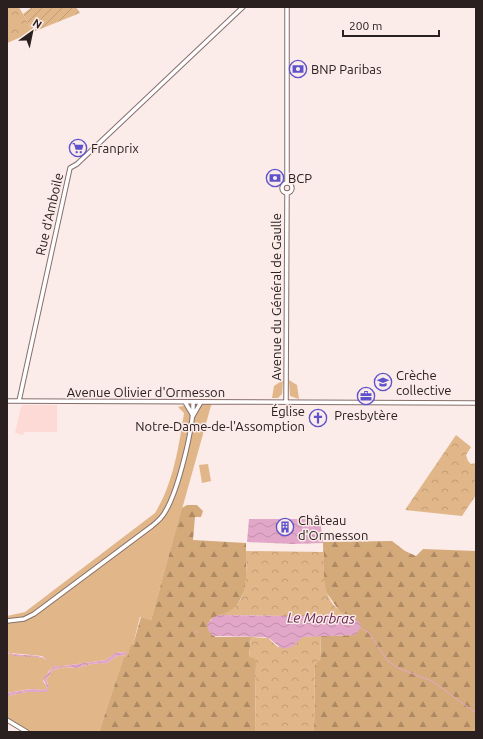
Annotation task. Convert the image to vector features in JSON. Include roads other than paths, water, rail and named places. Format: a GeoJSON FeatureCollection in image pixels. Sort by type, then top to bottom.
{"type":"FeatureCollection","features":[{"type":"Feature","properties":{"kind":"street","name":"Rue d'Amboile"},"geometry":{"type":"LineString","coordinates":[[19,401],[70,168],[77,164],[243,7]]}},
{"type":"Feature","properties":{"kind":"street"},"geometry":{"type":"LineString","coordinates":[[287,7],[287,183],[282,189],[287,193],[292,188],[290,184],[287,183]]}},
{"type":"Feature","properties":{"kind":"street","name":"Avenue du Général de Gaulle"},"geometry":{"type":"LineString","coordinates":[[286,401],[287,193]]}},
{"type":"Feature","properties":{"kind":"street","name":"Avenue Olivier d'Ormesson"},"geometry":{"type":"LineString","coordinates":[[7,401],[476,403]]}},
{"type":"Feature","properties":{"kind":"street"},"geometry":{"type":"LineString","coordinates":[[185,402],[193,417]]}},
{"type":"Feature","properties":{"kind":"street"},"geometry":{"type":"LineString","coordinates":[[193,402],[193,417]]}},
{"type":"Feature","properties":{"kind":"street"},"geometry":{"type":"LineString","coordinates":[[7,621],[24,619],[34,614],[152,526],[163,515],[173,496],[193,417],[201,402]]}},
{"type":"Feature","properties":{"kind":"street"},"geometry":{"type":"LineString","coordinates":[[7,720],[27,732]]}},
{"type":"Feature","properties":{"kind":"water"},"geometry":{"type":"Polygon","coordinates":[[[249,519],[320,519],[323,543],[293,544],[247,542],[249,519]]]}},
{"type":"Feature","properties":{"kind":"water"},"geometry":{"type":"Polygon","coordinates":[[[220,615],[352,617],[359,622],[361,627],[355,635],[303,637],[292,647],[282,649],[270,639],[265,637],[213,636],[208,630],[207,624],[214,617],[220,615]]]}},
{"type":"Feature","properties":{"kind":"water"},"geometry":{"type":"Polygon","coordinates":[[[7,652],[39,656],[50,661],[38,657],[18,656],[7,652]]]}},
{"type":"Feature","properties":{"kind":"water"},"geometry":{"type":"Polygon","coordinates":[[[126,652],[126,655],[117,656],[107,663],[91,664],[77,668],[64,667],[53,670],[46,680],[49,687],[47,692],[27,692],[7,696],[7,693],[32,689],[46,690],[47,687],[43,679],[54,666],[50,661],[56,667],[106,660],[115,653],[126,652]]]}},
{"type":"Feature","properties":{"kind":"waterway","name":"Le Morbras"},"geometry":{"type":"LineString","coordinates":[[360,628],[368,632],[388,661],[398,668],[432,681],[476,713]]}},
{"type":"Feature","properties":{"kind":"place","name":"BNP Paribas"},"geometry":{"type":"Point","coordinates":[298,69]}},
{"type":"Feature","properties":{"kind":"place","name":"Franprix"},"geometry":{"type":"Point","coordinates":[78,148]}},
{"type":"Feature","properties":{"kind":"place","name":"BCP"},"geometry":{"type":"Point","coordinates":[275,178]}},
{"type":"Feature","properties":{"kind":"place","name":"Crèche collective"},"geometry":{"type":"Point","coordinates":[383,382]}},
{"type":"Feature","properties":{"kind":"place","name":"Presbytère"},"geometry":{"type":"Point","coordinates":[366,396]}},
{"type":"Feature","properties":{"kind":"place","name":"Église Notre-Dame-de-l'Assomption"},"geometry":{"type":"Point","coordinates":[318,418]}},
{"type":"Feature","properties":{"kind":"place","name":"Château d'Ormesson"},"geometry":{"type":"Point","coordinates":[285,527]}}]}
